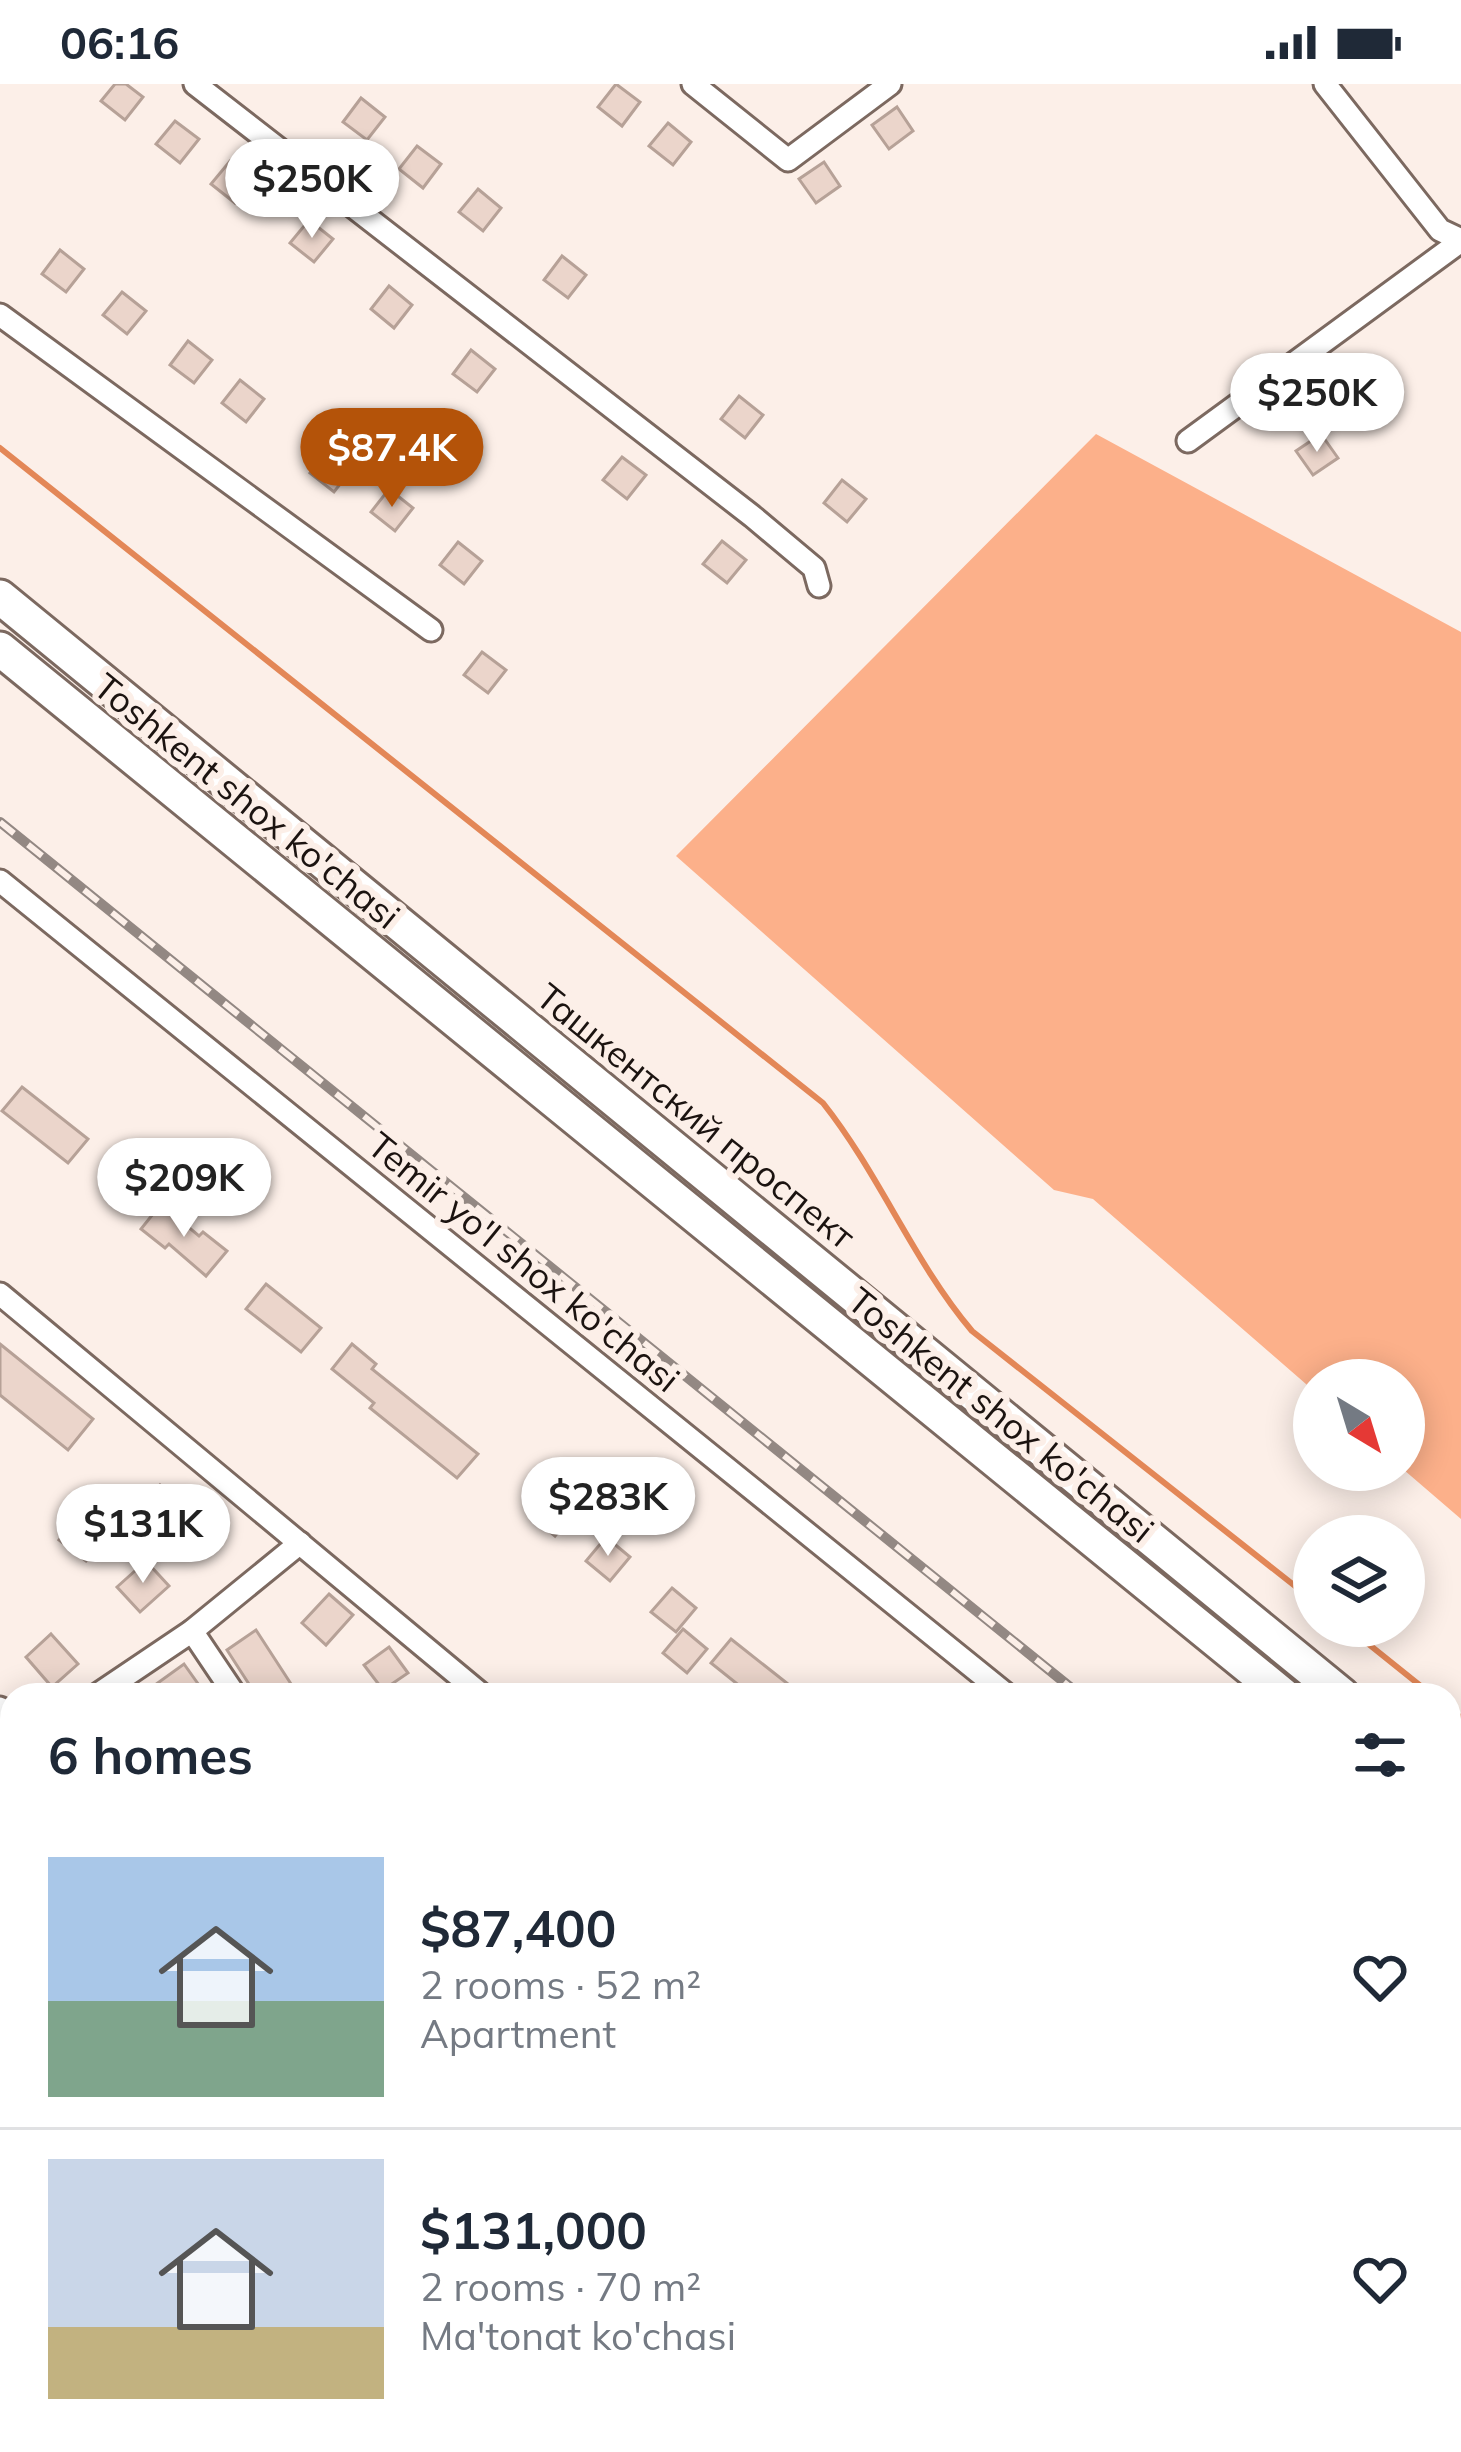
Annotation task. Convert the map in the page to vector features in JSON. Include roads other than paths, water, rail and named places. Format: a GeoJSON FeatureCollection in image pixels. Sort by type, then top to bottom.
{"type":"FeatureCollection","features":[{"type":"Feature","properties":{"kind":"highway","name":"Ташкентский проспект"},"geometry":{"type":"LineString","coordinates":[[0,597],[1327,1683]]}},
{"type":"Feature","properties":{"kind":"highway","name":"Toshkent shox ko'chasi"},"geometry":{"type":"LineString","coordinates":[[0,649],[1267,1683]]}},
{"type":"Feature","properties":{"kind":"street"},"geometry":{"type":"LineString","coordinates":[[195,84],[752,516],[814,568],[819,586]]}},
{"type":"Feature","properties":{"kind":"street"},"geometry":{"type":"LineString","coordinates":[[692,84],[788,160],[890,84]]}},
{"type":"Feature","properties":{"kind":"street"},"geometry":{"type":"LineString","coordinates":[[1188,441],[1461,240],[1440,230],[1324,84]]}},
{"type":"Feature","properties":{"kind":"street"},"geometry":{"type":"LineString","coordinates":[[0,315],[431,630]]}},
{"type":"Feature","properties":{"kind":"street","name":"Temir yo'l shox ko'chasi"},"geometry":{"type":"LineString","coordinates":[[0,881],[991,1683]]}},
{"type":"Feature","properties":{"kind":"street"},"geometry":{"type":"LineString","coordinates":[[0,1294],[468,1683]]}},
{"type":"Feature","properties":{"kind":"street"},"geometry":{"type":"LineString","coordinates":[[115,1683],[192,1630],[300,1544]]}},
{"type":"Feature","properties":{"kind":"street"},"geometry":{"type":"LineString","coordinates":[[192,1630],[227,1683]]}},
{"type":"Feature","properties":{"kind":"waterway"},"geometry":{"type":"LineString","coordinates":[[0,448],[823,1103],[972,1331],[1293,1584]]}},
{"type":"Feature","properties":{"kind":"waterway"},"geometry":{"type":"LineString","coordinates":[[1372,1647],[1417,1683]]}},
{"type":"Feature","properties":{"kind":"railway"},"geometry":{"type":"LineString","coordinates":[[0,822],[1065,1683]]}}]}
